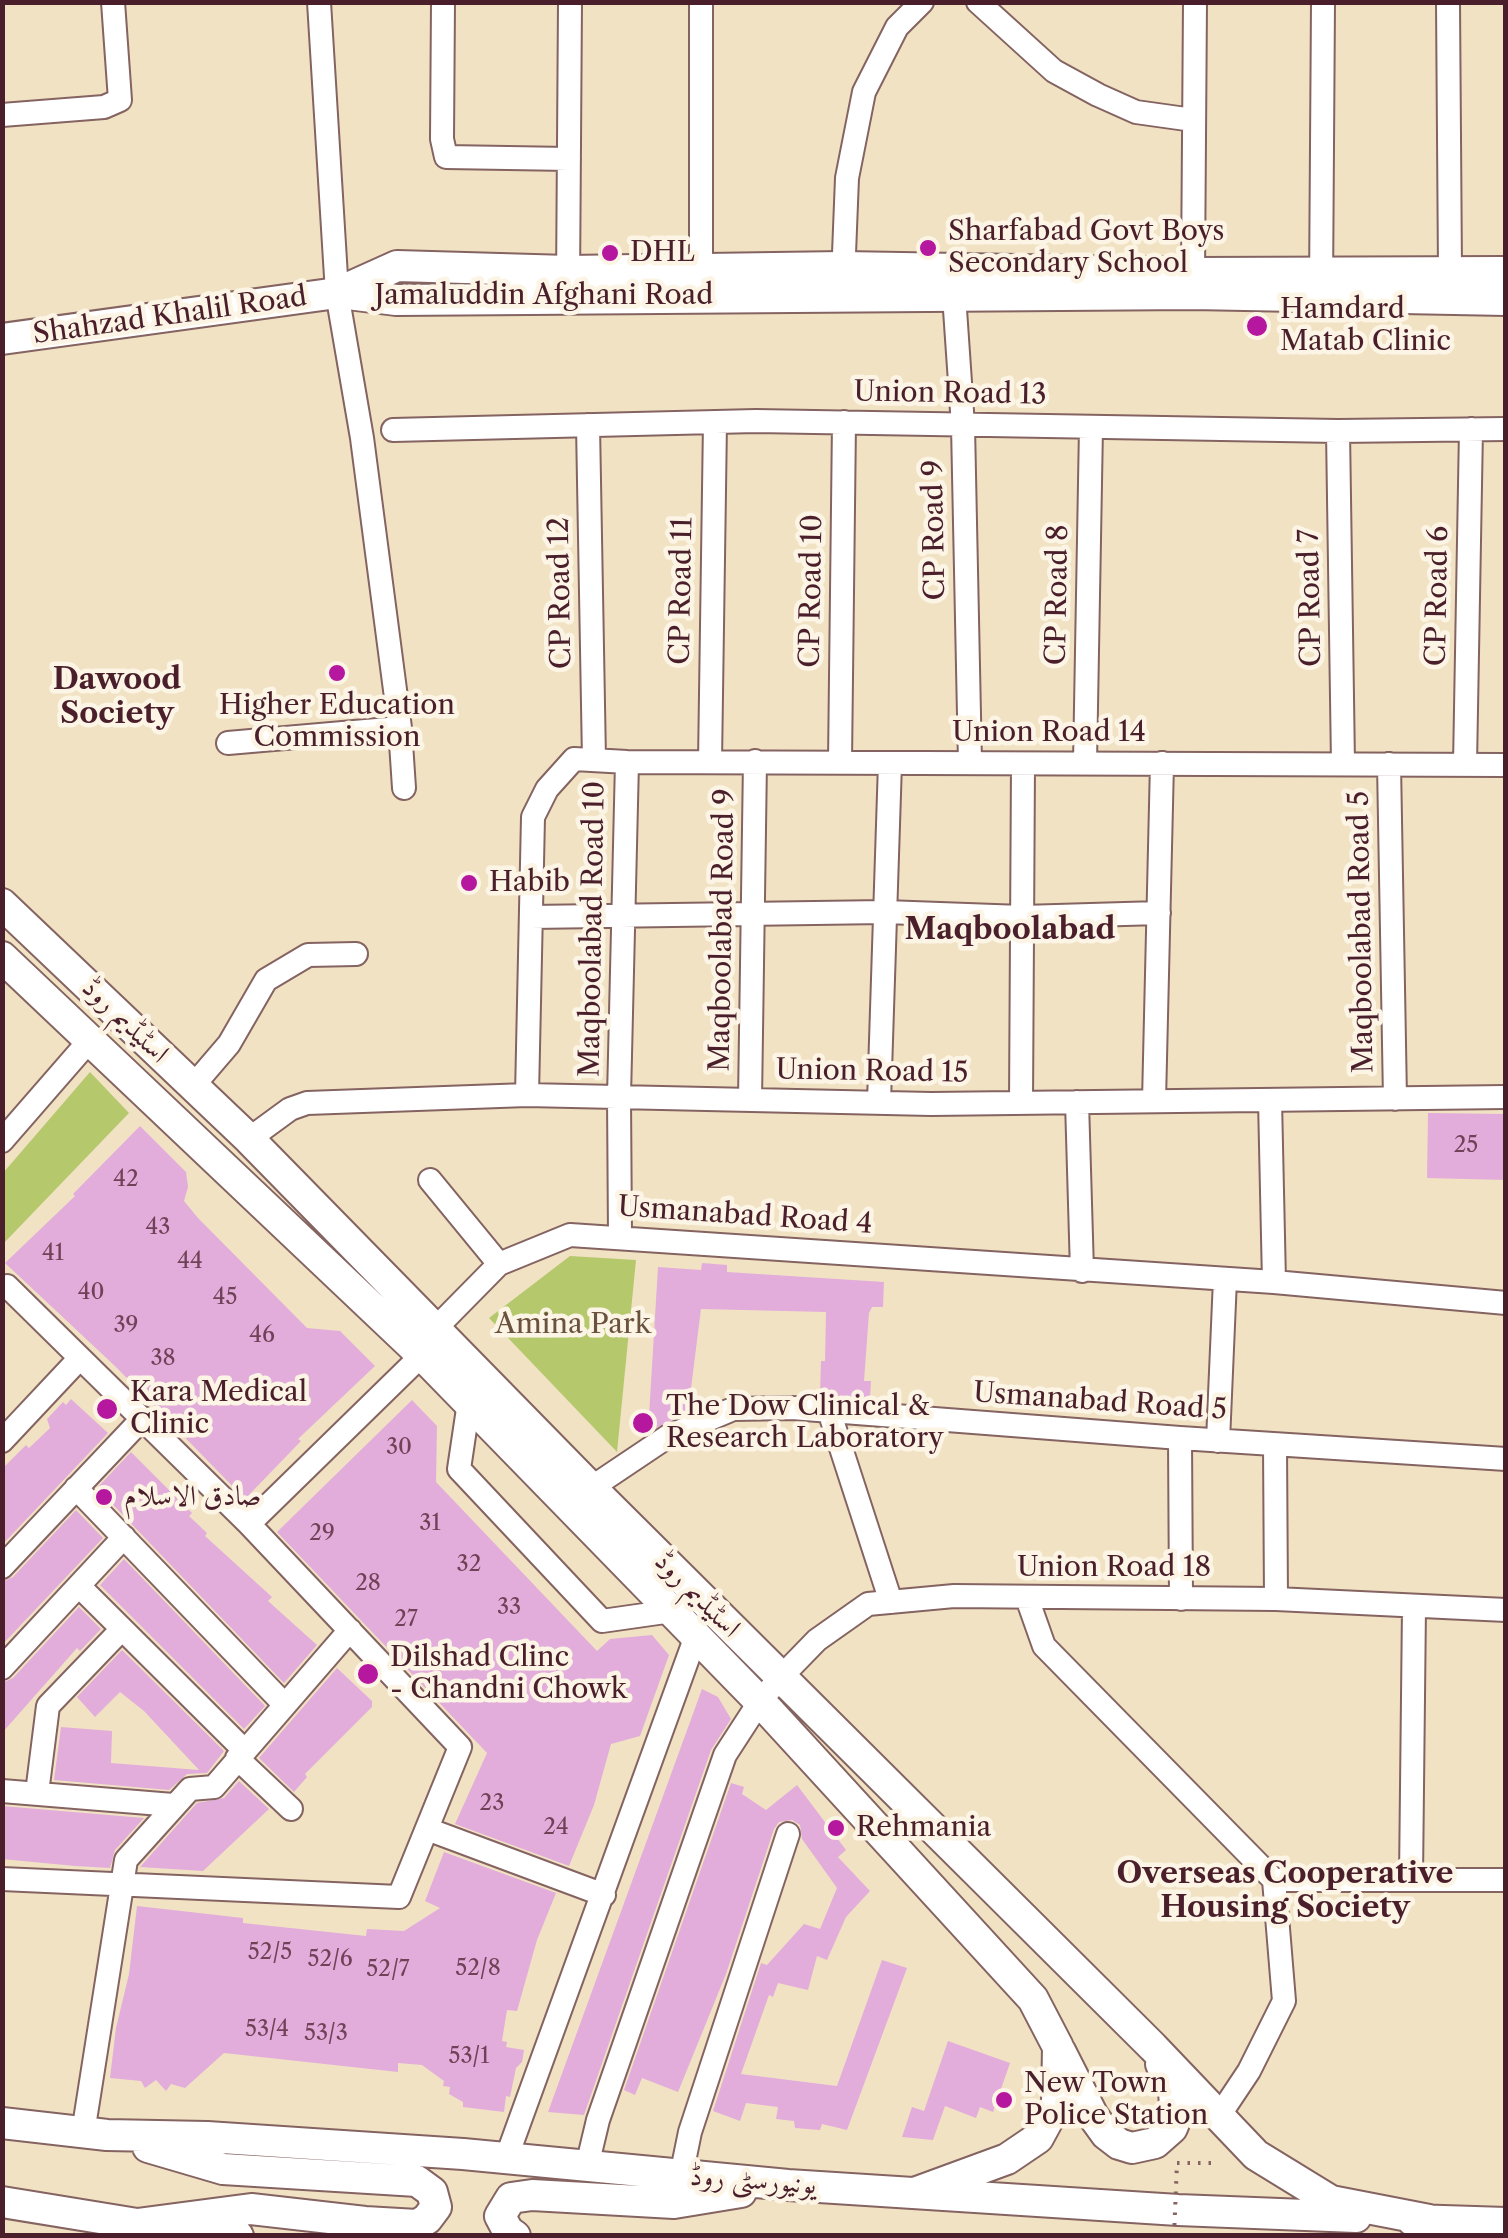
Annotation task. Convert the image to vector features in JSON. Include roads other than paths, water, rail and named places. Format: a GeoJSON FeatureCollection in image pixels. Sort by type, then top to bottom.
{"type":"FeatureCollection","features":[{"type":"Feature","properties":{"kind":"main road","name":"Jamaluddin Afghani Road"},"geometry":{"type":"LineString","coordinates":[[337,293],[397,266],[568,285],[1193,272],[1506,300]]}},
{"type":"Feature","properties":{"kind":"main road","name":"Jamaluddin Afghani Road"},"geometry":{"type":"LineString","coordinates":[[568,285],[700,267],[954,295],[1321,284],[1450,271],[1506,272]]}},
{"type":"Feature","properties":{"kind":"main road","name":"Shahzad Khalil Road"},"geometry":{"type":"LineString","coordinates":[[2,339],[337,293]]}},
{"type":"Feature","properties":{"kind":"main road","name":"اسٹیڈیم روڈ"},"geometry":{"type":"LineString","coordinates":[[2,904],[249,1139],[429,1341],[468,1402],[760,1702],[1034,1999],[1058,2047],[1057,2103],[1038,2138],[1007,2159],[917,2192]]}},
{"type":"Feature","properties":{"kind":"main road","name":"اسٹیڈیم روڈ"},"geometry":{"type":"LineString","coordinates":[[2,957],[90,1041],[592,1488],[1256,2155],[1331,2201],[1430,2220]]}},
{"type":"Feature","properties":{"kind":"main road"},"geometry":{"type":"LineString","coordinates":[[1058,2047],[1092,2116],[1106,2134],[1132,2148],[1155,2143],[1172,2128],[1176,2118],[1174,2092],[1153,2048]]}},
{"type":"Feature","properties":{"kind":"main road","name":"یونیورسٹی روڈ"},"geometry":{"type":"LineString","coordinates":[[2,2124],[95,2134],[206,2137],[506,2159],[788,2185],[1178,2210],[1506,2222]]}},
{"type":"Feature","properties":{"kind":"main road"},"geometry":{"type":"LineString","coordinates":[[95,2134],[224,2169],[417,2181],[432,2192],[436,2207],[427,2220],[417,2224],[251,2209],[137,2224]]}},
{"type":"Feature","properties":{"kind":"main road"},"geometry":{"type":"LineString","coordinates":[[514,2236],[500,2216],[511,2198],[674,2203],[788,2185]]}},
{"type":"Feature","properties":{"kind":"main road"},"geometry":{"type":"LineString","coordinates":[[2,2202],[238,2236]]}},
{"type":"Feature","properties":{"kind":"street"},"geometry":{"type":"LineString","coordinates":[[2,115],[104,107],[120,100],[113,2]]}},
{"type":"Feature","properties":{"kind":"street"},"geometry":{"type":"LineString","coordinates":[[319,2],[337,293],[362,438],[400,728],[404,788]]}},
{"type":"Feature","properties":{"kind":"street"},"geometry":{"type":"LineString","coordinates":[[443,2],[446,157],[569,159]]}},
{"type":"Feature","properties":{"kind":"street"},"geometry":{"type":"LineString","coordinates":[[568,285],[570,2]]}},
{"type":"Feature","properties":{"kind":"street"},"geometry":{"type":"LineString","coordinates":[[700,267],[702,2]]}},
{"type":"Feature","properties":{"kind":"street"},"geometry":{"type":"LineString","coordinates":[[843,281],[848,178],[864,92],[898,27],[922,2]]}},
{"type":"Feature","properties":{"kind":"street"},"geometry":{"type":"LineString","coordinates":[[978,2],[1054,71],[1098,96],[1136,112],[1193,120]]}},
{"type":"Feature","properties":{"kind":"street"},"geometry":{"type":"LineString","coordinates":[[1193,272],[1195,2]]}},
{"type":"Feature","properties":{"kind":"street"},"geometry":{"type":"LineString","coordinates":[[1321,284],[1323,2]]}},
{"type":"Feature","properties":{"kind":"street"},"geometry":{"type":"LineString","coordinates":[[1448,2],[1450,271]]}},
{"type":"Feature","properties":{"kind":"street","name":"CP Road 9"},"geometry":{"type":"LineString","coordinates":[[954,295],[963,426],[970,763]]}},
{"type":"Feature","properties":{"kind":"street","name":"Union Road 13"},"geometry":{"type":"LineString","coordinates":[[393,430],[715,422],[1338,431],[1506,428]]}},
{"type":"Feature","properties":{"kind":"street","name":"CP Road 11"},"geometry":{"type":"LineString","coordinates":[[710,762],[715,422]]}},
{"type":"Feature","properties":{"kind":"street","name":"CP Road 10"},"geometry":{"type":"LineString","coordinates":[[840,762],[844,422]]}},
{"type":"Feature","properties":{"kind":"street","name":"CP Road 12"},"geometry":{"type":"LineString","coordinates":[[588,425],[594,760]]}},
{"type":"Feature","properties":{"kind":"street","name":"CP Road 8"},"geometry":{"type":"LineString","coordinates":[[1085,763],[1091,427]]}},
{"type":"Feature","properties":{"kind":"street","name":"CP Road 6"},"geometry":{"type":"LineString","coordinates":[[1465,765],[1472,429]]}},
{"type":"Feature","properties":{"kind":"street","name":"CP Road 7"},"geometry":{"type":"LineString","coordinates":[[1338,431],[1343,764]]}},
{"type":"Feature","properties":{"kind":"street"},"geometry":{"type":"LineString","coordinates":[[228,743],[400,728]]}},
{"type":"Feature","properties":{"kind":"street"},"geometry":{"type":"LineString","coordinates":[[528,1095],[533,817],[546,789],[574,759],[594,760]]}},
{"type":"Feature","properties":{"kind":"street","name":"Union Road 14"},"geometry":{"type":"LineString","coordinates":[[594,760],[1506,765]]}},
{"type":"Feature","properties":{"kind":"street","name":"Maqboolabad Road 9"},"geometry":{"type":"LineString","coordinates":[[750,1100],[755,761]]}},
{"type":"Feature","properties":{"kind":"street","name":"Maqboolabad Road 10"},"geometry":{"type":"LineString","coordinates":[[619,1097],[626,762]]}},
{"type":"Feature","properties":{"kind":"street"},"geometry":{"type":"LineString","coordinates":[[879,1102],[890,762]]}},
{"type":"Feature","properties":{"kind":"street"},"geometry":{"type":"LineString","coordinates":[[1154,1101],[1162,763]]}},
{"type":"Feature","properties":{"kind":"street"},"geometry":{"type":"LineString","coordinates":[[1021,1102],[1023,764]]}},
{"type":"Feature","properties":{"kind":"street","name":"Maqboolabad Road 5"},"geometry":{"type":"LineString","coordinates":[[1389,764],[1395,1099]]}},
{"type":"Feature","properties":{"kind":"street"},"geometry":{"type":"LineString","coordinates":[[531,917],[1158,913]]}},
{"type":"Feature","properties":{"kind":"street"},"geometry":{"type":"LineString","coordinates":[[193,1086],[229,1044],[266,980],[308,955],[356,954]]}},
{"type":"Feature","properties":{"kind":"street"},"geometry":{"type":"LineString","coordinates":[[2,1141],[90,1041]]}},
{"type":"Feature","properties":{"kind":"street","name":"Union Road 15"},"geometry":{"type":"LineString","coordinates":[[249,1139],[290,1109],[306,1103],[528,1095],[879,1102],[1506,1098]]}},
{"type":"Feature","properties":{"kind":"street"},"geometry":{"type":"LineString","coordinates":[[619,1097],[620,1237]]}},
{"type":"Feature","properties":{"kind":"street"},"geometry":{"type":"LineString","coordinates":[[1270,1100],[1274,1282]]}},
{"type":"Feature","properties":{"kind":"street"},"geometry":{"type":"LineString","coordinates":[[1077,1102],[1082,1271]]}},
{"type":"Feature","properties":{"kind":"street"},"geometry":{"type":"LineString","coordinates":[[430,1180],[499,1264]]}},
{"type":"Feature","properties":{"kind":"street","name":"Usmanabad Road 4"},"geometry":{"type":"LineString","coordinates":[[249,1524],[499,1264],[570,1234],[1274,1282],[1506,1303]]}},
{"type":"Feature","properties":{"kind":"street"},"geometry":{"type":"LineString","coordinates":[[1218,1441],[1225,1279]]}},
{"type":"Feature","properties":{"kind":"street"},"geometry":{"type":"LineString","coordinates":[[2,1879],[399,1897],[460,1747],[249,1524],[8,1286]]}},
{"type":"Feature","properties":{"kind":"street"},"geometry":{"type":"LineString","coordinates":[[2,1442],[80,1358]]}},
{"type":"Feature","properties":{"kind":"street"},"geometry":{"type":"LineString","coordinates":[[468,1402],[458,1469],[602,1622],[672,1611]]}},
{"type":"Feature","properties":{"kind":"street","name":"Usmanabad Road 5"},"geometry":{"type":"LineString","coordinates":[[592,1488],[667,1437],[733,1409],[829,1411],[1506,1458]]}},
{"type":"Feature","properties":{"kind":"street"},"geometry":{"type":"LineString","coordinates":[[829,1411],[891,1602]]}},
{"type":"Feature","properties":{"kind":"street"},"geometry":{"type":"LineString","coordinates":[[2,1567],[143,1418]]}},
{"type":"Feature","properties":{"kind":"street"},"geometry":{"type":"LineString","coordinates":[[1180,1438],[1181,1599]]}},
{"type":"Feature","properties":{"kind":"street"},"geometry":{"type":"LineString","coordinates":[[1275,1444],[1276,1599]]}},
{"type":"Feature","properties":{"kind":"street"},"geometry":{"type":"LineString","coordinates":[[76,1488],[284,1704]]}},
{"type":"Feature","properties":{"kind":"street"},"geometry":{"type":"LineString","coordinates":[[2,1668],[124,1537]]}},
{"type":"Feature","properties":{"kind":"street"},"geometry":{"type":"LineString","coordinates":[[79,1586],[291,1809]]}},
{"type":"Feature","properties":{"kind":"street","name":"Union Road 18"},"geometry":{"type":"LineString","coordinates":[[587,2166],[598,2120],[725,1755],[780,1678],[817,1640],[868,1604],[954,1596],[1276,1599],[1506,1610]]}},
{"type":"Feature","properties":{"kind":"street"},"geometry":{"type":"LineString","coordinates":[[1027,1598],[1044,1646],[1274,1880],[1284,2000],[1250,2070],[1219,2116]]}},
{"type":"Feature","properties":{"kind":"street"},"geometry":{"type":"LineString","coordinates":[[1411,1878],[1414,1607]]}},
{"type":"Feature","properties":{"kind":"street"},"geometry":{"type":"LineString","coordinates":[[37,1792],[48,1706],[122,1629]]}},
{"type":"Feature","properties":{"kind":"street"},"geometry":{"type":"LineString","coordinates":[[95,2134],[120,1886],[126,1860],[190,1789],[214,1787],[350,1630]]}},
{"type":"Feature","properties":{"kind":"street"},"geometry":{"type":"LineString","coordinates":[[506,2159],[696,1636]]}},
{"type":"Feature","properties":{"kind":"street"},"geometry":{"type":"LineString","coordinates":[[2,1791],[173,1806]]}},
{"type":"Feature","properties":{"kind":"street"},"geometry":{"type":"LineString","coordinates":[[426,1829],[604,1895]]}},
{"type":"Feature","properties":{"kind":"street"},"geometry":{"type":"LineString","coordinates":[[681,2176],[690,2132],[788,1834]]}},
{"type":"Feature","properties":{"kind":"street"},"geometry":{"type":"LineString","coordinates":[[1274,1880],[1506,1880]]}},
{"type":"Feature","properties":{"kind":"place","name":"Sharfabad Govt Boys Secondary School"},"geometry":{"type":"Point","coordinates":[928,248]}},
{"type":"Feature","properties":{"kind":"place","name":"DHL"},"geometry":{"type":"Point","coordinates":[610,253]}},
{"type":"Feature","properties":{"kind":"place","name":"Hamdard Matab Clinic"},"geometry":{"type":"Point","coordinates":[1257,326]}},
{"type":"Feature","properties":{"kind":"place","name":"Higher Education Commission"},"geometry":{"type":"Point","coordinates":[337,673]}},
{"type":"Feature","properties":{"kind":"place","name":"Habib"},"geometry":{"type":"Point","coordinates":[469,883]}},
{"type":"Feature","properties":{"kind":"place","name":"Kara Medical Clinic"},"geometry":{"type":"Point","coordinates":[107,1409]}},
{"type":"Feature","properties":{"kind":"place","name":"The Dow Clinical & Research Laboratory"},"geometry":{"type":"Point","coordinates":[643,1423]}},
{"type":"Feature","properties":{"kind":"place","name":"صادق الاسلام"},"geometry":{"type":"Point","coordinates":[104,1497]}},
{"type":"Feature","properties":{"kind":"place","name":"Dilshad Clinc - Chandni Chowk"},"geometry":{"type":"Point","coordinates":[368,1674]}},
{"type":"Feature","properties":{"kind":"place","name":"Rehmania"},"geometry":{"type":"Point","coordinates":[836,1828]}},
{"type":"Feature","properties":{"kind":"place","name":"New Town Police Station"},"geometry":{"type":"Point","coordinates":[1004,2100]}},
{"type":"Feature","properties":{"kind":"district","name":"Dawood Society"},"geometry":{"type":"Point","coordinates":[117,697]}},
{"type":"Feature","properties":{"kind":"district","name":"Maqboolabad"},"geometry":{"type":"Point","coordinates":[1010,930]}},
{"type":"Feature","properties":{"kind":"district","name":"Overseas Cooperative Housing Society"},"geometry":{"type":"Point","coordinates":[1285,1891]}},
{"type":"Feature","properties":{"kind":"park label","name":"Amina Park"},"geometry":{"type":"Point","coordinates":[573,1325]}}]}
